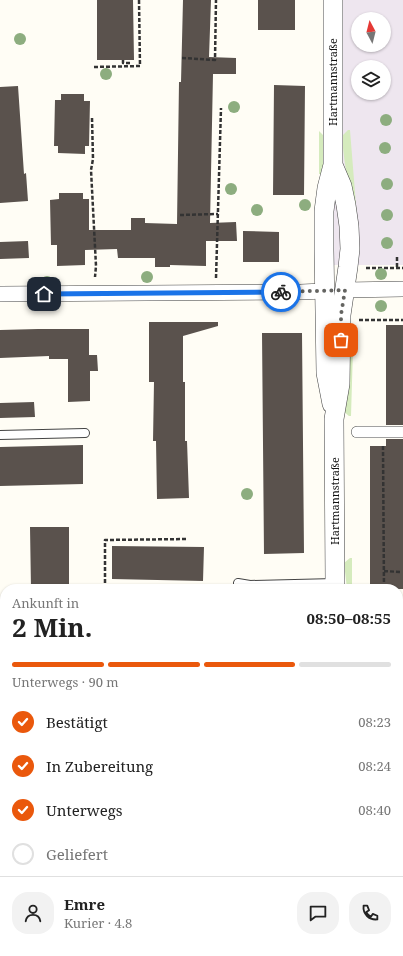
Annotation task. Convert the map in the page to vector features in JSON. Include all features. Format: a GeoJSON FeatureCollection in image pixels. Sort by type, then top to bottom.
{"type":"FeatureCollection","features":[{"type":"Feature","properties":{"kind":"street","name":"Hartmannstraße"},"geometry":{"type":"LineString","coordinates":[[333,0],[333,165],[327,188],[324,211],[324,291],[326,373],[334,419],[336,584]]}},
{"type":"Feature","properties":{"kind":"street","name":"Hartmannstraße"},"geometry":{"type":"LineString","coordinates":[[333,165],[342,186],[349,226],[348,267],[341,315],[340,384],[334,419]]}},
{"type":"Feature","properties":{"kind":"street"},"geometry":{"type":"LineString","coordinates":[[0,294],[301,292],[403,288]]}},
{"type":"Feature","properties":{"kind":"street"},"geometry":{"type":"LineString","coordinates":[[357,432],[403,432]]}},
{"type":"Feature","properties":{"kind":"lane"},"geometry":{"type":"LineString","coordinates":[[0,435],[85,433]]}},
{"type":"Feature","properties":{"kind":"lane"},"geometry":{"type":"LineString","coordinates":[[238,583],[250,584]]}},
{"type":"Feature","properties":{"kind":"path"},"geometry":{"type":"LineString","coordinates":[[94,67],[140,66],[139,0]]}},
{"type":"Feature","properties":{"kind":"path"},"geometry":{"type":"LineString","coordinates":[[182,58],[215,60],[216,0]]}},
{"type":"Feature","properties":{"kind":"path"},"geometry":{"type":"LineString","coordinates":[[123,60],[123,63],[132,63]]}},
{"type":"Feature","properties":{"kind":"path"},"geometry":{"type":"LineString","coordinates":[[215,293],[221,108]]}},
{"type":"Feature","properties":{"kind":"path"},"geometry":{"type":"LineString","coordinates":[[92,118],[93,159],[91,170],[96,266],[94,294]]}},
{"type":"Feature","properties":{"kind":"path"},"geometry":{"type":"LineString","coordinates":[[180,215],[218,214]]}},
{"type":"Feature","properties":{"kind":"path"},"geometry":{"type":"LineString","coordinates":[[397,257],[397,268]]}},
{"type":"Feature","properties":{"kind":"path"},"geometry":{"type":"LineString","coordinates":[[363,268],[403,268]]}},
{"type":"Feature","properties":{"kind":"path"},"geometry":{"type":"LineString","coordinates":[[358,320],[403,320]]}},
{"type":"Feature","properties":{"kind":"path"},"geometry":{"type":"LineString","coordinates":[[383,433],[384,584]]}},
{"type":"Feature","properties":{"kind":"path"},"geometry":{"type":"LineString","coordinates":[[106,584],[105,540],[188,539]]}},
{"type":"Feature","properties":{"kind":"path"},"geometry":{"type":"LineString","coordinates":[[384,571],[400,572]]}},
{"type":"Feature","properties":{"kind":"shaded area"},"geometry":{"type":"Polygon","coordinates":[[[324,0],[403,0],[403,265],[329,265],[324,0]]]}},
{"type":"Feature","properties":{"kind":"green space"},"geometry":{"type":"Polygon","coordinates":[[[350,130],[357,224],[344,158],[342,136],[350,130]]]}},
{"type":"Feature","properties":{"kind":"green space"},"geometry":{"type":"Polygon","coordinates":[[[319,131],[324,136],[323,174],[319,174],[319,131]]]}},
{"type":"Feature","properties":{"kind":"green space"},"geometry":{"type":"Polygon","coordinates":[[[346,349],[353,349],[351,416],[343,411],[346,349]]]}},
{"type":"Feature","properties":{"kind":"green space"},"geometry":{"type":"Polygon","coordinates":[[[352,558],[352,584],[346,584],[344,563],[352,558]]]}},
{"type":"Feature","properties":{"kind":"building"},"geometry":{"type":"Polygon","coordinates":[[[97,0],[133,0],[134,60],[97,60],[97,0]]]}},
{"type":"Feature","properties":{"kind":"building"},"geometry":{"type":"Polygon","coordinates":[[[183,0],[211,0],[209,57],[236,58],[236,74],[213,74],[210,223],[236,222],[237,241],[206,241],[206,266],[170,265],[170,267],[155,267],[155,258],[118,258],[117,249],[85,250],[85,265],[57,266],[57,245],[51,245],[50,200],[59,199],[59,193],[83,193],[83,199],[89,199],[89,230],[131,230],[131,218],[145,218],[145,223],[177,224],[179,82],[181,82],[183,0]]]}},
{"type":"Feature","properties":{"kind":"building"},"geometry":{"type":"Polygon","coordinates":[[[258,0],[295,0],[295,30],[258,30],[258,0]]]}},
{"type":"Feature","properties":{"kind":"building"},"geometry":{"type":"Polygon","coordinates":[[[274,85],[305,86],[304,195],[273,195],[274,85]]]}},
{"type":"Feature","properties":{"kind":"building"},"geometry":{"type":"Polygon","coordinates":[[[18,86],[24,174],[26,173],[28,201],[0,203],[0,87],[18,86]]]}},
{"type":"Feature","properties":{"kind":"building"},"geometry":{"type":"Polygon","coordinates":[[[61,94],[84,94],[84,101],[90,101],[89,146],[85,146],[85,154],[58,153],[58,146],[54,146],[55,100],[61,100],[61,94]]]}},
{"type":"Feature","properties":{"kind":"building"},"geometry":{"type":"Polygon","coordinates":[[[243,231],[279,232],[279,262],[243,262],[243,231]]]}},
{"type":"Feature","properties":{"kind":"building"},"geometry":{"type":"Polygon","coordinates":[[[28,241],[29,258],[0,259],[0,242],[28,241]]]}},
{"type":"Feature","properties":{"kind":"building"},"geometry":{"type":"Polygon","coordinates":[[[149,322],[218,322],[218,326],[183,336],[185,441],[187,441],[189,498],[157,499],[156,441],[153,441],[154,382],[149,382],[149,322]]]}},
{"type":"Feature","properties":{"kind":"building"},"geometry":{"type":"Polygon","coordinates":[[[386,325],[403,325],[403,425],[386,425],[386,325]]]}},
{"type":"Feature","properties":{"kind":"building"},"geometry":{"type":"Polygon","coordinates":[[[89,329],[89,355],[97,355],[98,371],[90,371],[90,401],[68,402],[68,359],[49,359],[49,356],[0,358],[0,330],[89,329]]]}},
{"type":"Feature","properties":{"kind":"building"},"geometry":{"type":"Polygon","coordinates":[[[262,333],[302,333],[304,553],[264,554],[262,333]]]}},
{"type":"Feature","properties":{"kind":"building"},"geometry":{"type":"Polygon","coordinates":[[[34,402],[35,417],[0,418],[0,403],[34,402]]]}},
{"type":"Feature","properties":{"kind":"building"},"geometry":{"type":"Polygon","coordinates":[[[386,439],[403,439],[403,584],[370,584],[370,446],[386,446],[386,439]]]}},
{"type":"Feature","properties":{"kind":"building"},"geometry":{"type":"Polygon","coordinates":[[[83,445],[83,484],[0,486],[0,447],[83,445]]]}},
{"type":"Feature","properties":{"kind":"building"},"geometry":{"type":"Polygon","coordinates":[[[30,527],[69,527],[69,584],[31,584],[30,527]]]}},
{"type":"Feature","properties":{"kind":"building"},"geometry":{"type":"Polygon","coordinates":[[[112,546],[204,547],[203,581],[112,579],[112,546]]]}},
{"type":"Feature","properties":{"kind":"way so far"},"geometry":{"type":"LineString","coordinates":[[281,292],[345,290],[341,315],[341,340]]}},
{"type":"Feature","properties":{"kind":"route"},"geometry":{"type":"LineString","coordinates":[[44,294],[281,292]]}}]}
